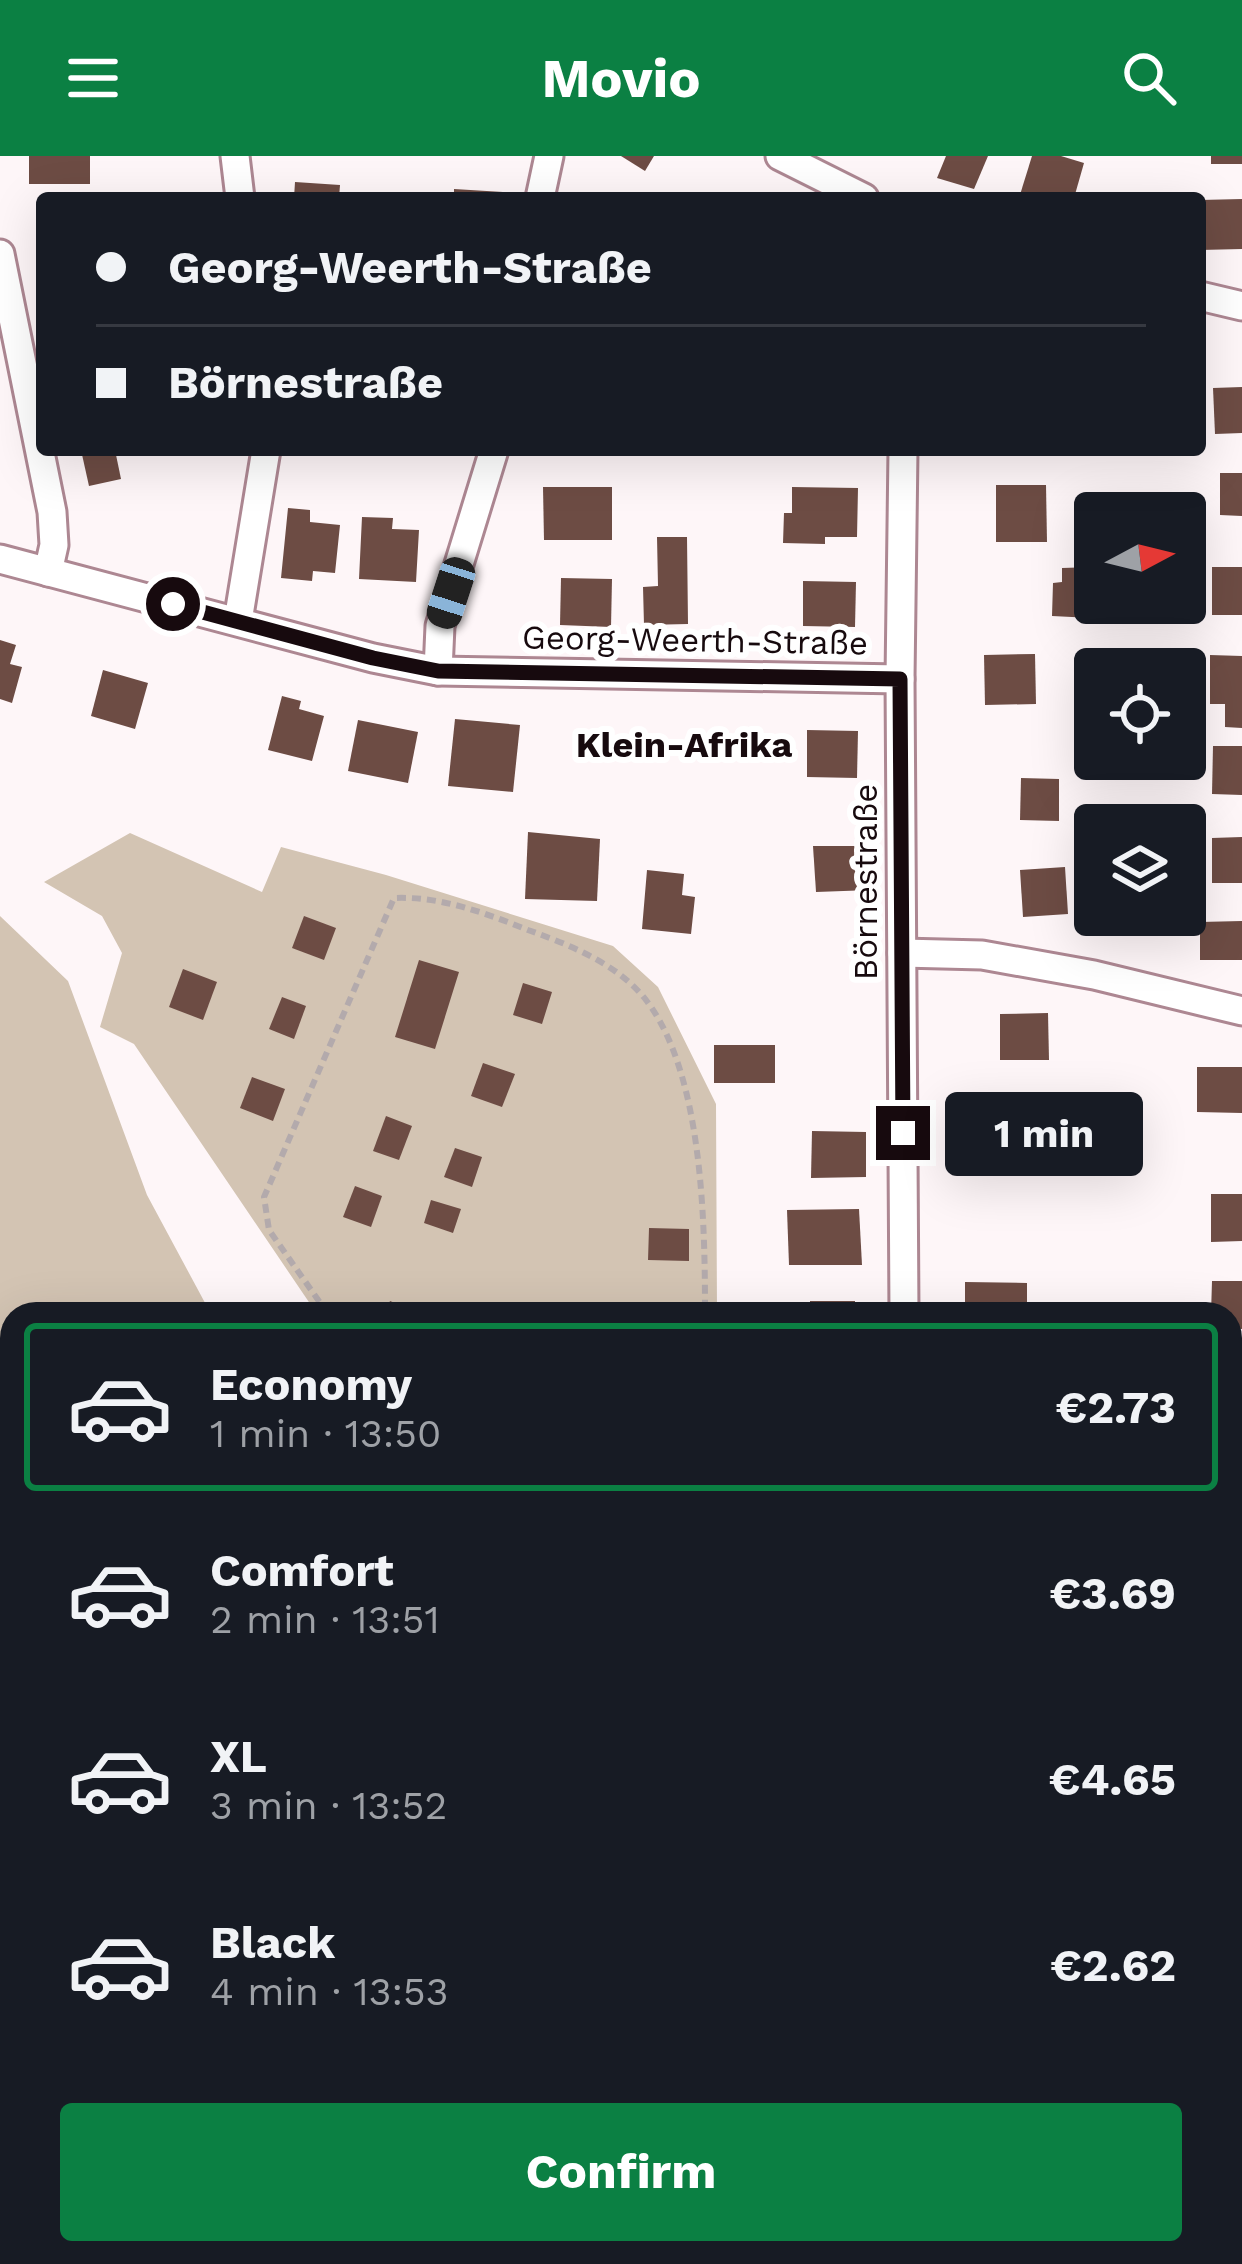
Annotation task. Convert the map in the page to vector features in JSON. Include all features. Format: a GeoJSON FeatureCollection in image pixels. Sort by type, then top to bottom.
{"type":"FeatureCollection","features":[{"type":"Feature","properties":{"kind":"street"},"geometry":{"type":"LineString","coordinates":[[236,156],[239,192]]}},
{"type":"Feature","properties":{"kind":"street"},"geometry":{"type":"LineString","coordinates":[[541,192],[549,156]]}},
{"type":"Feature","properties":{"kind":"street"},"geometry":{"type":"LineString","coordinates":[[780,156],[852,192]]}},
{"type":"Feature","properties":{"kind":"street"},"geometry":{"type":"LineString","coordinates":[[0,254],[36,433]]}},
{"type":"Feature","properties":{"kind":"street"},"geometry":{"type":"LineString","coordinates":[[1206,297],[1242,306]]}},
{"type":"Feature","properties":{"kind":"street"},"geometry":{"type":"LineString","coordinates":[[41,456],[52,512],[54,545],[48,572]]}},
{"type":"Feature","properties":{"kind":"street"},"geometry":{"type":"LineString","coordinates":[[238,621],[265,456]]}},
{"type":"Feature","properties":{"kind":"street"},"geometry":{"type":"LineString","coordinates":[[438,671],[440,626],[492,456]]}},
{"type":"Feature","properties":{"kind":"street","name":"Börnestraße"},"geometry":{"type":"LineString","coordinates":[[903,456],[904,1302]]}},
{"type":"Feature","properties":{"kind":"street","name":"Georg-Weerth-Straße"},"geometry":{"type":"LineString","coordinates":[[0,559],[438,671],[900,679]]}},
{"type":"Feature","properties":{"kind":"street"},"geometry":{"type":"LineString","coordinates":[[902,953],[982,955],[1094,975],[1242,1011]]}},
{"type":"Feature","properties":{"kind":"path"},"geometry":{"type":"LineString","coordinates":[[320,1302],[269,1230],[264,1197],[394,898],[419,897],[460,906],[556,940],[605,964],[645,998],[674,1046],[695,1138],[705,1302]]}},
{"type":"Feature","properties":{"kind":"shaded area"},"geometry":{"type":"Polygon","coordinates":[[[130,833],[262,892],[281,847],[613,946],[658,987],[716,1104],[717,1302],[309,1302],[134,1044],[100,1027],[122,953],[102,916],[44,882],[130,833]]]}},
{"type":"Feature","properties":{"kind":"shaded area"},"geometry":{"type":"Polygon","coordinates":[[[0,916],[68,981],[147,1195],[205,1302],[0,1302],[0,916]]]}},
{"type":"Feature","properties":{"kind":"building"},"geometry":{"type":"Polygon","coordinates":[[[29,156],[90,156],[90,184],[29,184],[29,156]]]}},
{"type":"Feature","properties":{"kind":"building"},"geometry":{"type":"Polygon","coordinates":[[[621,156],[654,156],[645,171],[621,156]]]}},
{"type":"Feature","properties":{"kind":"building"},"geometry":{"type":"Polygon","coordinates":[[[946,156],[988,156],[974,189],[937,178],[946,156]]]}},
{"type":"Feature","properties":{"kind":"building"},"geometry":{"type":"Polygon","coordinates":[[[1032,156],[1061,156],[1084,163],[1076,192],[1021,192],[1032,156]]]}},
{"type":"Feature","properties":{"kind":"building"},"geometry":{"type":"Polygon","coordinates":[[[1211,156],[1242,156],[1242,164],[1211,164],[1211,156]]]}},
{"type":"Feature","properties":{"kind":"building"},"geometry":{"type":"Polygon","coordinates":[[[295,182],[340,185],[339,192],[294,192],[295,182]]]}},
{"type":"Feature","properties":{"kind":"building"},"geometry":{"type":"Polygon","coordinates":[[[1242,199],[1242,249],[1206,250],[1206,200],[1242,199]]]}},
{"type":"Feature","properties":{"kind":"building"},"geometry":{"type":"Polygon","coordinates":[[[1242,387],[1242,433],[1215,434],[1213,388],[1242,387]]]}},
{"type":"Feature","properties":{"kind":"building"},"geometry":{"type":"Polygon","coordinates":[[[82,456],[116,456],[121,479],[89,486],[82,456]]]}},
{"type":"Feature","properties":{"kind":"building"},"geometry":{"type":"Polygon","coordinates":[[[1220,473],[1242,473],[1242,516],[1220,515],[1220,473]]]}},
{"type":"Feature","properties":{"kind":"building"},"geometry":{"type":"Polygon","coordinates":[[[996,485],[1046,485],[1047,542],[996,542],[996,485]]]}},
{"type":"Feature","properties":{"kind":"building"},"geometry":{"type":"Polygon","coordinates":[[[543,487],[612,487],[612,540],[544,540],[543,487]]]}},
{"type":"Feature","properties":{"kind":"building"},"geometry":{"type":"Polygon","coordinates":[[[792,487],[858,488],[857,537],[825,537],[825,544],[783,543],[784,513],[792,513],[792,487]]]}},
{"type":"Feature","properties":{"kind":"building"},"geometry":{"type":"Polygon","coordinates":[[[288,508],[310,510],[310,522],[340,525],[335,573],[313,571],[312,581],[281,578],[288,508]]]}},
{"type":"Feature","properties":{"kind":"building"},"geometry":{"type":"Polygon","coordinates":[[[362,517],[393,518],[392,529],[419,530],[416,582],[359,579],[362,517]]]}},
{"type":"Feature","properties":{"kind":"building"},"geometry":{"type":"Polygon","coordinates":[[[657,537],[687,537],[688,624],[644,625],[643,587],[658,586],[657,537]]]}},
{"type":"Feature","properties":{"kind":"building"},"geometry":{"type":"Polygon","coordinates":[[[1212,567],[1242,567],[1242,615],[1212,615],[1212,567]]]}},
{"type":"Feature","properties":{"kind":"building"},"geometry":{"type":"Polygon","coordinates":[[[1062,568],[1074,568],[1074,617],[1052,616],[1053,583],[1062,582],[1062,568]]]}},
{"type":"Feature","properties":{"kind":"building"},"geometry":{"type":"Polygon","coordinates":[[[561,578],[612,579],[611,627],[560,625],[561,578]]]}},
{"type":"Feature","properties":{"kind":"building"},"geometry":{"type":"Polygon","coordinates":[[[803,581],[856,582],[855,627],[803,626],[803,581]]]}},
{"type":"Feature","properties":{"kind":"building"},"geometry":{"type":"Polygon","coordinates":[[[0,640],[16,645],[10,664],[22,667],[12,703],[0,699],[0,640]]]}},
{"type":"Feature","properties":{"kind":"building"},"geometry":{"type":"Polygon","coordinates":[[[1035,654],[1036,704],[985,705],[984,655],[1035,654]]]}},
{"type":"Feature","properties":{"kind":"building"},"geometry":{"type":"Polygon","coordinates":[[[1210,655],[1242,656],[1242,728],[1225,727],[1225,704],[1210,704],[1210,655]]]}},
{"type":"Feature","properties":{"kind":"building"},"geometry":{"type":"Polygon","coordinates":[[[103,670],[148,683],[135,729],[91,716],[103,670]]]}},
{"type":"Feature","properties":{"kind":"building"},"geometry":{"type":"Polygon","coordinates":[[[282,696],[301,701],[299,709],[324,716],[312,761],[268,750],[282,696]]]}},
{"type":"Feature","properties":{"kind":"building"},"geometry":{"type":"Polygon","coordinates":[[[455,719],[520,725],[513,792],[448,786],[455,719]]]}},
{"type":"Feature","properties":{"kind":"building"},"geometry":{"type":"Polygon","coordinates":[[[358,720],[418,732],[408,783],[348,771],[358,720]]]}},
{"type":"Feature","properties":{"kind":"building"},"geometry":{"type":"Polygon","coordinates":[[[807,730],[858,731],[857,778],[807,777],[807,730]]]}},
{"type":"Feature","properties":{"kind":"building"},"geometry":{"type":"Polygon","coordinates":[[[1213,746],[1242,746],[1242,795],[1212,794],[1213,746]]]}},
{"type":"Feature","properties":{"kind":"building"},"geometry":{"type":"Polygon","coordinates":[[[1021,778],[1059,779],[1059,821],[1020,820],[1021,778]]]}},
{"type":"Feature","properties":{"kind":"building"},"geometry":{"type":"Polygon","coordinates":[[[528,832],[600,839],[597,901],[525,899],[528,832]]]}},
{"type":"Feature","properties":{"kind":"building"},"geometry":{"type":"Polygon","coordinates":[[[1242,837],[1242,883],[1212,883],[1212,838],[1242,837]]]}},
{"type":"Feature","properties":{"kind":"building"},"geometry":{"type":"Polygon","coordinates":[[[813,846],[870,846],[871,890],[816,892],[813,846]]]}},
{"type":"Feature","properties":{"kind":"building"},"geometry":{"type":"Polygon","coordinates":[[[1065,867],[1068,914],[1023,917],[1020,870],[1065,867]]]}},
{"type":"Feature","properties":{"kind":"building"},"geometry":{"type":"Polygon","coordinates":[[[647,870],[684,874],[682,895],[695,897],[691,934],[642,929],[647,870]]]}},
{"type":"Feature","properties":{"kind":"building"},"geometry":{"type":"Polygon","coordinates":[[[304,916],[336,928],[324,960],[292,948],[304,916]]]}},
{"type":"Feature","properties":{"kind":"building"},"geometry":{"type":"Polygon","coordinates":[[[1242,921],[1242,960],[1200,960],[1200,936],[1206,936],[1206,922],[1242,921]]]}},
{"type":"Feature","properties":{"kind":"building"},"geometry":{"type":"Polygon","coordinates":[[[419,960],[459,972],[435,1049],[395,1037],[419,960]]]}},
{"type":"Feature","properties":{"kind":"building"},"geometry":{"type":"Polygon","coordinates":[[[183,969],[217,982],[203,1020],[169,1007],[183,969]]]}},
{"type":"Feature","properties":{"kind":"building"},"geometry":{"type":"Polygon","coordinates":[[[523,983],[552,992],[542,1024],[513,1015],[523,983]]]}},
{"type":"Feature","properties":{"kind":"building"},"geometry":{"type":"Polygon","coordinates":[[[282,997],[306,1006],[294,1039],[269,1029],[282,997]]]}},
{"type":"Feature","properties":{"kind":"building"},"geometry":{"type":"Polygon","coordinates":[[[1048,1013],[1049,1060],[1000,1060],[1000,1014],[1048,1013]]]}},
{"type":"Feature","properties":{"kind":"building"},"geometry":{"type":"Polygon","coordinates":[[[714,1045],[775,1045],[775,1083],[714,1083],[714,1045]]]}},
{"type":"Feature","properties":{"kind":"building"},"geometry":{"type":"Polygon","coordinates":[[[483,1063],[515,1074],[502,1107],[471,1096],[483,1063]]]}},
{"type":"Feature","properties":{"kind":"building"},"geometry":{"type":"Polygon","coordinates":[[[1197,1067],[1242,1067],[1242,1113],[1197,1112],[1197,1067]]]}},
{"type":"Feature","properties":{"kind":"building"},"geometry":{"type":"Polygon","coordinates":[[[252,1077],[285,1089],[273,1121],[240,1108],[252,1077]]]}},
{"type":"Feature","properties":{"kind":"building"},"geometry":{"type":"Polygon","coordinates":[[[999,1092],[1063,1092],[1063,1138],[999,1138],[999,1092]]]}},
{"type":"Feature","properties":{"kind":"building"},"geometry":{"type":"Polygon","coordinates":[[[386,1116],[412,1126],[399,1160],[373,1151],[386,1116]]]}},
{"type":"Feature","properties":{"kind":"building"},"geometry":{"type":"Polygon","coordinates":[[[812,1131],[866,1132],[866,1177],[811,1178],[812,1131]]]}},
{"type":"Feature","properties":{"kind":"building"},"geometry":{"type":"Polygon","coordinates":[[[455,1148],[482,1157],[472,1187],[444,1177],[455,1148]]]}},
{"type":"Feature","properties":{"kind":"building"},"geometry":{"type":"Polygon","coordinates":[[[355,1186],[382,1196],[371,1227],[343,1217],[355,1186]]]}},
{"type":"Feature","properties":{"kind":"building"},"geometry":{"type":"Polygon","coordinates":[[[1211,1194],[1242,1194],[1242,1241],[1211,1242],[1211,1194]]]}},
{"type":"Feature","properties":{"kind":"building"},"geometry":{"type":"Polygon","coordinates":[[[431,1200],[461,1209],[453,1233],[424,1223],[431,1200]]]}},
{"type":"Feature","properties":{"kind":"building"},"geometry":{"type":"Polygon","coordinates":[[[859,1209],[862,1265],[789,1265],[787,1210],[859,1209]]]}},
{"type":"Feature","properties":{"kind":"building"},"geometry":{"type":"Polygon","coordinates":[[[649,1228],[689,1229],[689,1261],[648,1260],[649,1228]]]}},
{"type":"Feature","properties":{"kind":"building"},"geometry":{"type":"Polygon","coordinates":[[[1212,1281],[1242,1281],[1242,1302],[1211,1302],[1212,1281]]]}},
{"type":"Feature","properties":{"kind":"building"},"geometry":{"type":"Polygon","coordinates":[[[965,1282],[1027,1283],[1027,1302],[965,1302],[965,1282]]]}},
{"type":"Feature","properties":{"kind":"district","name":"Klein-Afrika"},"geometry":{"type":"Point","coordinates":[684,745]}},
{"type":"Feature","properties":{"kind":"route"},"geometry":{"type":"LineString","coordinates":[[173,604],[438,671],[900,679],[903,1133]]}}]}
